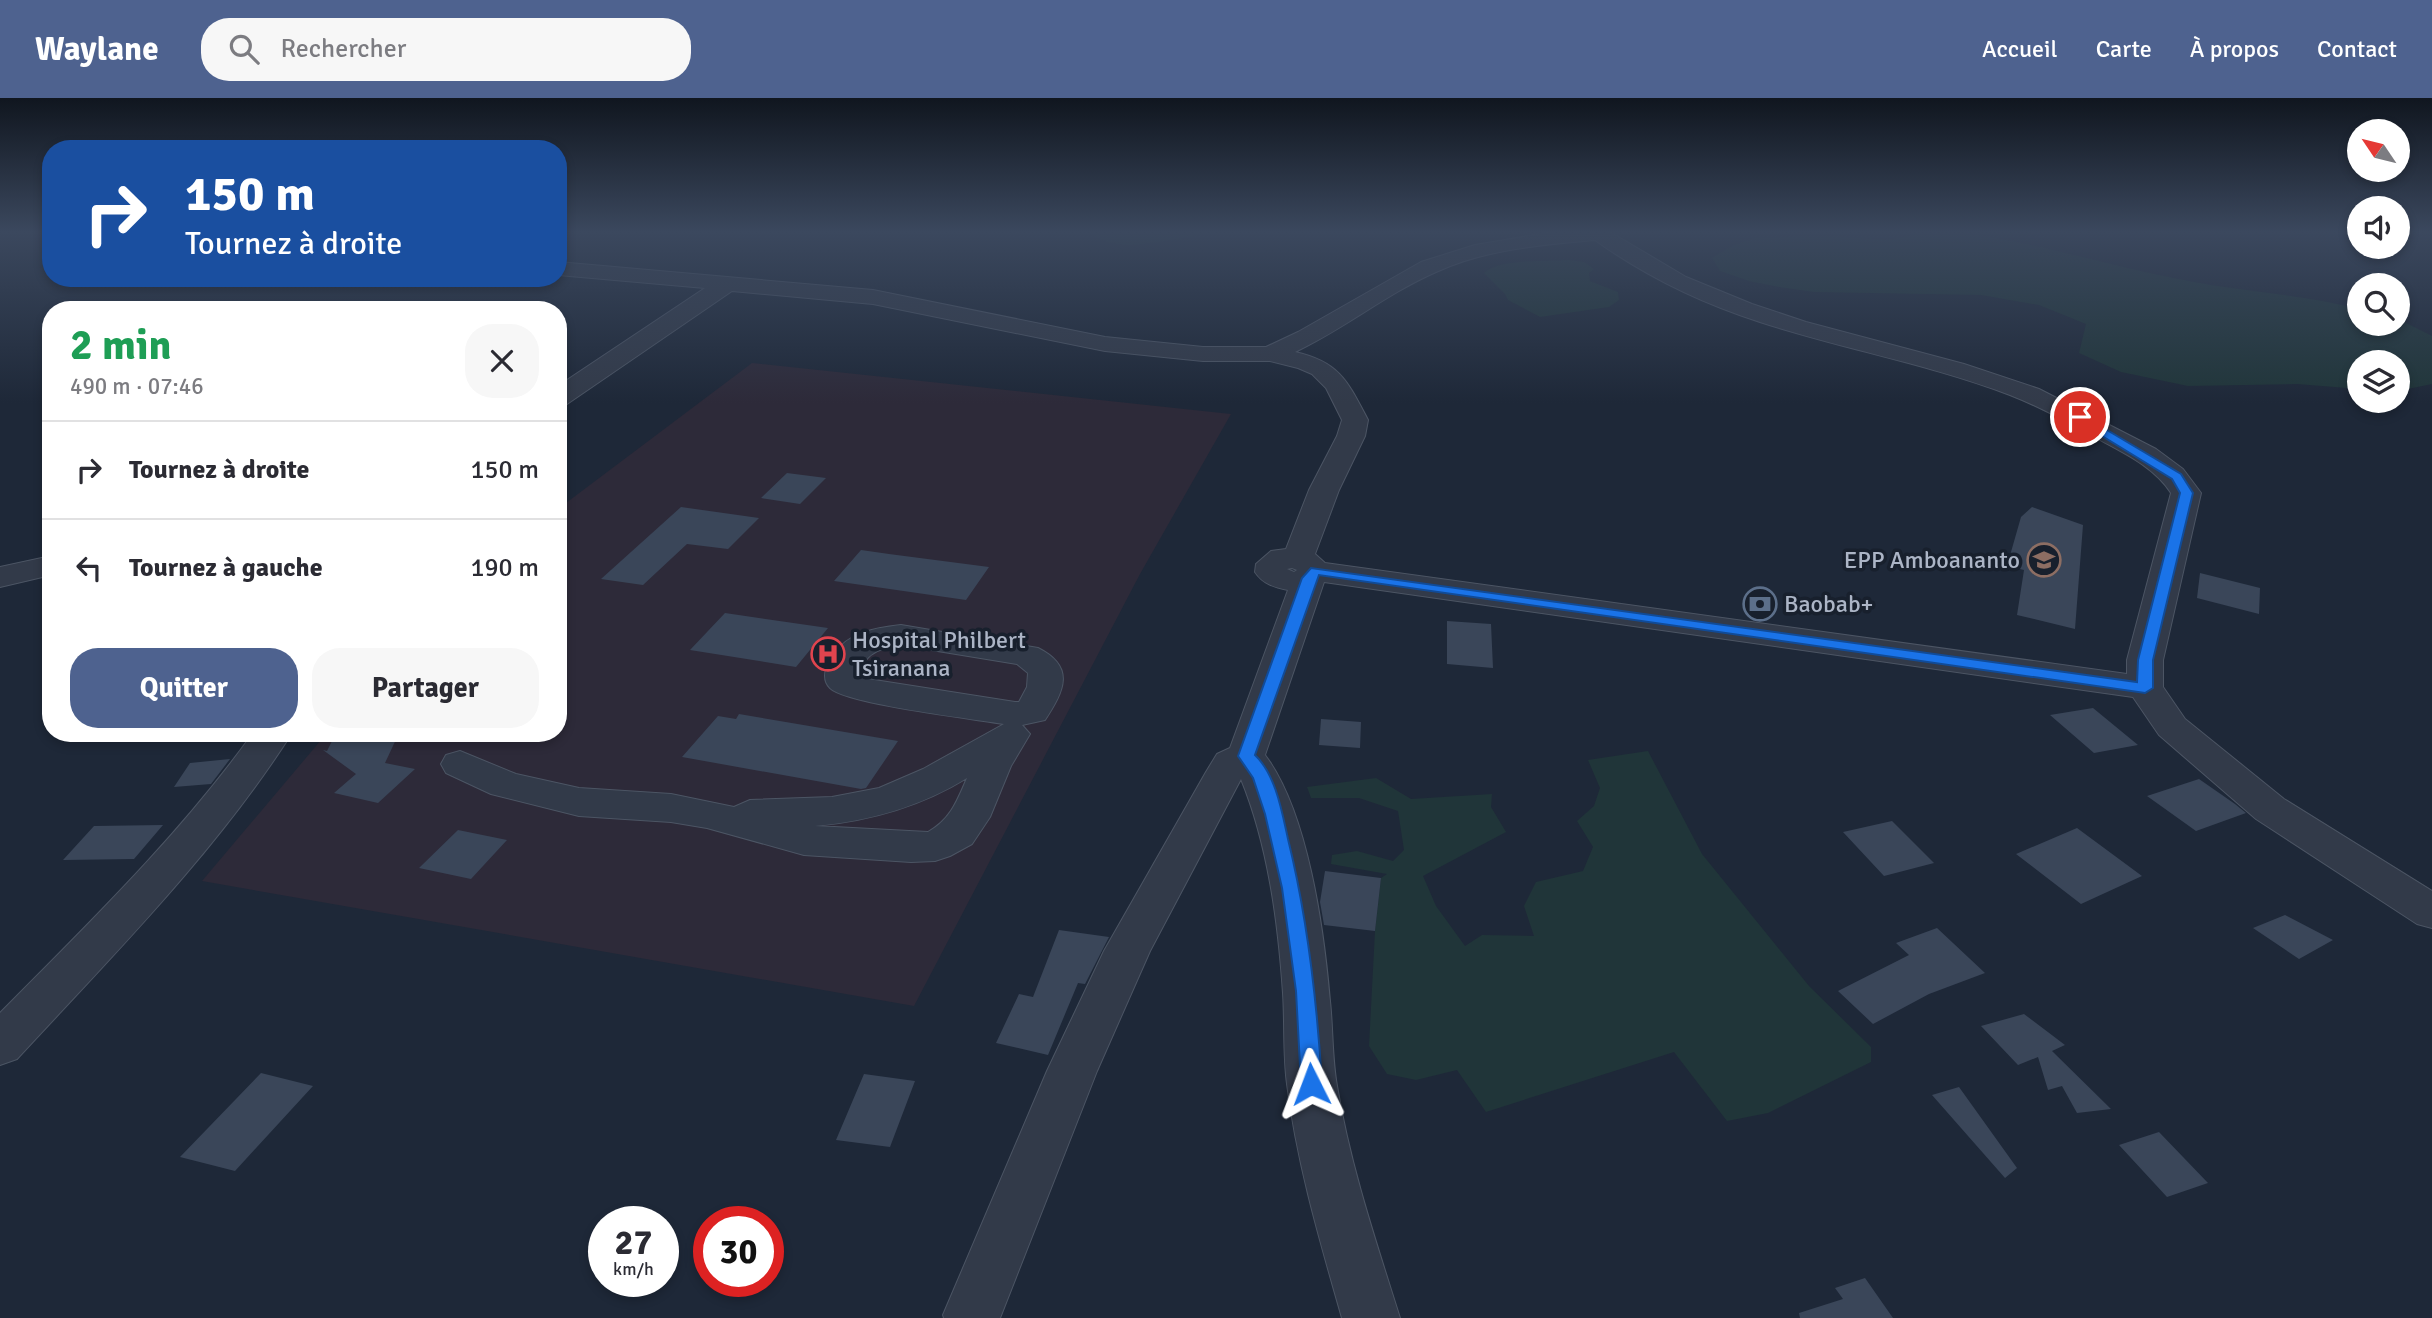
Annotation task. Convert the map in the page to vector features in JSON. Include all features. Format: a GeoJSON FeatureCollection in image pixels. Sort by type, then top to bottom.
{"type":"FeatureCollection","features":[{"type":"Feature","properties":{"kind":"street"},"geometry":{"type":"LineString","coordinates":[[567,392],[719,289]]}},
{"type":"Feature","properties":{"kind":"street"},"geometry":{"type":"LineString","coordinates":[[789,289],[873,297],[1105,344],[1203,354],[1270,354],[1306,362],[1321,369],[1337,385],[1355,420],[1351,436],[1324,490],[1308,569],[1246,756],[1231,763],[1224,772],[1127,951],[1072,1071],[972,1315]]}},
{"type":"Feature","properties":{"kind":"street"},"geometry":{"type":"LineString","coordinates":[[1270,354],[1310,338],[1388,289]]}},
{"type":"Feature","properties":{"kind":"street"},"geometry":{"type":"LineString","coordinates":[[1694,289],[1798,327],[1988,380],[2041,398],[2124,442],[2177,477],[2186,493],[2145,660],[2145,688],[2172,727],[2270,809],[2432,912]]}},
{"type":"Feature","properties":{"kind":"street"},"geometry":{"type":"LineString","coordinates":[[0,577],[42,567]]}},
{"type":"Feature","properties":{"kind":"street"},"geometry":{"type":"LineString","coordinates":[[1308,569],[2145,688]]}},
{"type":"Feature","properties":{"kind":"street"},"geometry":{"type":"LineString","coordinates":[[460,764],[505,785],[579,802],[671,808],[708,814],[804,840],[935,846],[957,834],[970,817],[992,766],[1045,689],[1047,671],[1041,662],[1026,655],[901,635],[884,636],[864,643],[846,658],[842,671],[843,681],[859,689],[1015,714],[1021,723]]}},
{"type":"Feature","properties":{"kind":"street"},"geometry":{"type":"LineString","coordinates":[[708,814],[834,810],[879,802],[911,791],[1021,723]]}},
{"type":"Feature","properties":{"kind":"street"},"geometry":{"type":"LineString","coordinates":[[0,1045],[100,940],[229,796],[267,742]]}},
{"type":"Feature","properties":{"kind":"street"},"geometry":{"type":"LineString","coordinates":[[1246,756],[1262,778],[1291,888],[1306,991],[1311,1084],[1327,1168],[1371,1318]]}},
{"type":"Feature","properties":{"kind":"shaded area","name":"Hospital Philbert Tsiranana"},"geometry":{"type":"Polygon","coordinates":[[[752,363],[1231,414],[1140,574],[914,1006],[202,881],[319,742],[567,742],[567,502],[752,363]]]}},
{"type":"Feature","properties":{"kind":"green space"},"geometry":{"type":"Polygon","coordinates":[[[1500,289],[1610,289],[1618,292],[1619,300],[1609,307],[1540,317],[1508,300],[1500,289]]]}},
{"type":"Feature","properties":{"kind":"green space"},"geometry":{"type":"Polygon","coordinates":[[[1793,289],[2242,289],[2294,296],[2347,306],[2347,336],[2410,336],[2410,325],[2432,336],[2432,384],[2410,389],[2410,350],[2347,350],[2347,388],[2297,384],[2188,386],[2121,372],[2079,353],[2086,324],[2039,305],[1981,295],[1814,292],[1793,289]]]}},
{"type":"Feature","properties":{"kind":"green space"},"geometry":{"type":"Polygon","coordinates":[[[1648,751],[1702,854],[1809,986],[1871,1047],[1871,1062],[1768,1113],[1727,1121],[1674,1052],[1486,1112],[1457,1070],[1416,1080],[1387,1074],[1369,1046],[1375,931],[1381,878],[1387,874],[1331,864],[1332,855],[1357,851],[1393,861],[1404,850],[1398,811],[1359,798],[1311,798],[1307,787],[1376,778],[1411,799],[1492,794],[1491,807],[1506,832],[1423,876],[1436,906],[1465,946],[1482,935],[1534,936],[1524,906],[1536,882],[1583,871],[1593,847],[1577,821],[1594,806],[1600,788],[1588,760],[1648,751]]]}},
{"type":"Feature","properties":{"kind":"building"},"geometry":{"type":"Polygon","coordinates":[[[787,473],[826,478],[800,504],[761,498],[787,473]]]}},
{"type":"Feature","properties":{"kind":"building"},"geometry":{"type":"Polygon","coordinates":[[[681,507],[759,518],[728,549],[687,544],[643,585],[601,579],[681,507]]]}},
{"type":"Feature","properties":{"kind":"building"},"geometry":{"type":"Polygon","coordinates":[[[2032,507],[2083,525],[2075,629],[2017,615],[2024,570],[2007,566],[2021,517],[2032,507]]]}},
{"type":"Feature","properties":{"kind":"building"},"geometry":{"type":"Polygon","coordinates":[[[861,550],[989,567],[966,600],[834,581],[861,550]]]}},
{"type":"Feature","properties":{"kind":"building"},"geometry":{"type":"Polygon","coordinates":[[[2200,573],[2260,588],[2259,614],[2197,598],[2200,573]]]}},
{"type":"Feature","properties":{"kind":"building"},"geometry":{"type":"Polygon","coordinates":[[[725,613],[828,628],[796,667],[690,650],[725,613]]]}},
{"type":"Feature","properties":{"kind":"building"},"geometry":{"type":"Polygon","coordinates":[[[1447,621],[1491,624],[1493,668],[1447,664],[1447,621]]]}},
{"type":"Feature","properties":{"kind":"building"},"geometry":{"type":"Polygon","coordinates":[[[2093,708],[2138,745],[2094,753],[2050,715],[2093,708]]]}},
{"type":"Feature","properties":{"kind":"building"},"geometry":{"type":"Polygon","coordinates":[[[739,714],[898,741],[866,788],[861,789],[682,757],[718,716],[736,719],[739,714]]]}},
{"type":"Feature","properties":{"kind":"building"},"geometry":{"type":"Polygon","coordinates":[[[1321,719],[1361,722],[1360,748],[1319,745],[1321,719]]]}},
{"type":"Feature","properties":{"kind":"building"},"geometry":{"type":"Polygon","coordinates":[[[332,742],[395,742],[385,763],[415,769],[378,803],[334,793],[356,774],[323,750],[327,751],[332,742]]]}},
{"type":"Feature","properties":{"kind":"building"},"geometry":{"type":"Polygon","coordinates":[[[230,759],[211,784],[174,787],[190,763],[230,759]]]}},
{"type":"Feature","properties":{"kind":"building"},"geometry":{"type":"Polygon","coordinates":[[[2199,779],[2246,813],[2196,831],[2147,796],[2199,779]]]}},
{"type":"Feature","properties":{"kind":"building"},"geometry":{"type":"Polygon","coordinates":[[[1892,821],[1934,863],[1884,876],[1843,832],[1892,821]]]}},
{"type":"Feature","properties":{"kind":"building"},"geometry":{"type":"Polygon","coordinates":[[[163,825],[134,859],[63,860],[94,826],[163,825]]]}},
{"type":"Feature","properties":{"kind":"building"},"geometry":{"type":"Polygon","coordinates":[[[2077,828],[2142,876],[2081,904],[2016,854],[2077,828]]]}},
{"type":"Feature","properties":{"kind":"building"},"geometry":{"type":"Polygon","coordinates":[[[458,830],[507,840],[471,879],[419,868],[458,830]]]}},
{"type":"Feature","properties":{"kind":"building"},"geometry":{"type":"Polygon","coordinates":[[[1325,871],[1381,878],[1375,931],[1324,925],[1320,902],[1325,871]]]}},
{"type":"Feature","properties":{"kind":"building"},"geometry":{"type":"Polygon","coordinates":[[[2285,915],[2333,940],[2299,959],[2253,928],[2285,915]]]}},
{"type":"Feature","properties":{"kind":"building"},"geometry":{"type":"Polygon","coordinates":[[[1937,928],[1985,973],[1929,994],[1873,1024],[1838,991],[1909,955],[1896,943],[1937,928]]]}},
{"type":"Feature","properties":{"kind":"building"},"geometry":{"type":"Polygon","coordinates":[[[1059,930],[1109,937],[1085,984],[1078,983],[1048,1055],[996,1043],[1019,994],[1033,997],[1059,930]]]}},
{"type":"Feature","properties":{"kind":"building"},"geometry":{"type":"Polygon","coordinates":[[[2024,1014],[2065,1045],[2052,1051],[2111,1109],[2077,1113],[2062,1086],[2048,1090],[2038,1057],[2018,1065],[1981,1026],[2024,1014]]]}},
{"type":"Feature","properties":{"kind":"building"},"geometry":{"type":"Polygon","coordinates":[[[261,1073],[313,1086],[235,1171],[180,1157],[261,1073]]]}},
{"type":"Feature","properties":{"kind":"building"},"geometry":{"type":"Polygon","coordinates":[[[864,1074],[915,1081],[890,1147],[836,1140],[864,1074]]]}},
{"type":"Feature","properties":{"kind":"building"},"geometry":{"type":"Polygon","coordinates":[[[1959,1087],[2017,1168],[2005,1178],[1932,1095],[1959,1087]]]}},
{"type":"Feature","properties":{"kind":"building"},"geometry":{"type":"Polygon","coordinates":[[[2159,1132],[2208,1183],[2167,1197],[2119,1145],[2159,1132]]]}},
{"type":"Feature","properties":{"kind":"building"},"geometry":{"type":"Polygon","coordinates":[[[1865,1278],[1893,1318],[1800,1318],[1799,1313],[1843,1299],[1835,1288],[1865,1278]]]}},
{"type":"Feature","properties":{"kind":"place","name":"EPP Amboananto"},"geometry":{"type":"Point","coordinates":[2044,560]}},
{"type":"Feature","properties":{"kind":"place","name":"Baobab+"},"geometry":{"type":"Point","coordinates":[1760,604]}},
{"type":"Feature","properties":{"kind":"place","name":"Hospital Philbert Tsiranana"},"geometry":{"type":"Point","coordinates":[828,654]}},
{"type":"Feature","properties":{"kind":"route"},"geometry":{"type":"LineString","coordinates":[[1311,1084],[1306,991],[1291,888],[1262,778],[1246,756],[1309,578],[1315,571],[2145,688],[2145,660],[2186,493],[2177,477],[2151,458],[2080,417]]}}]}
